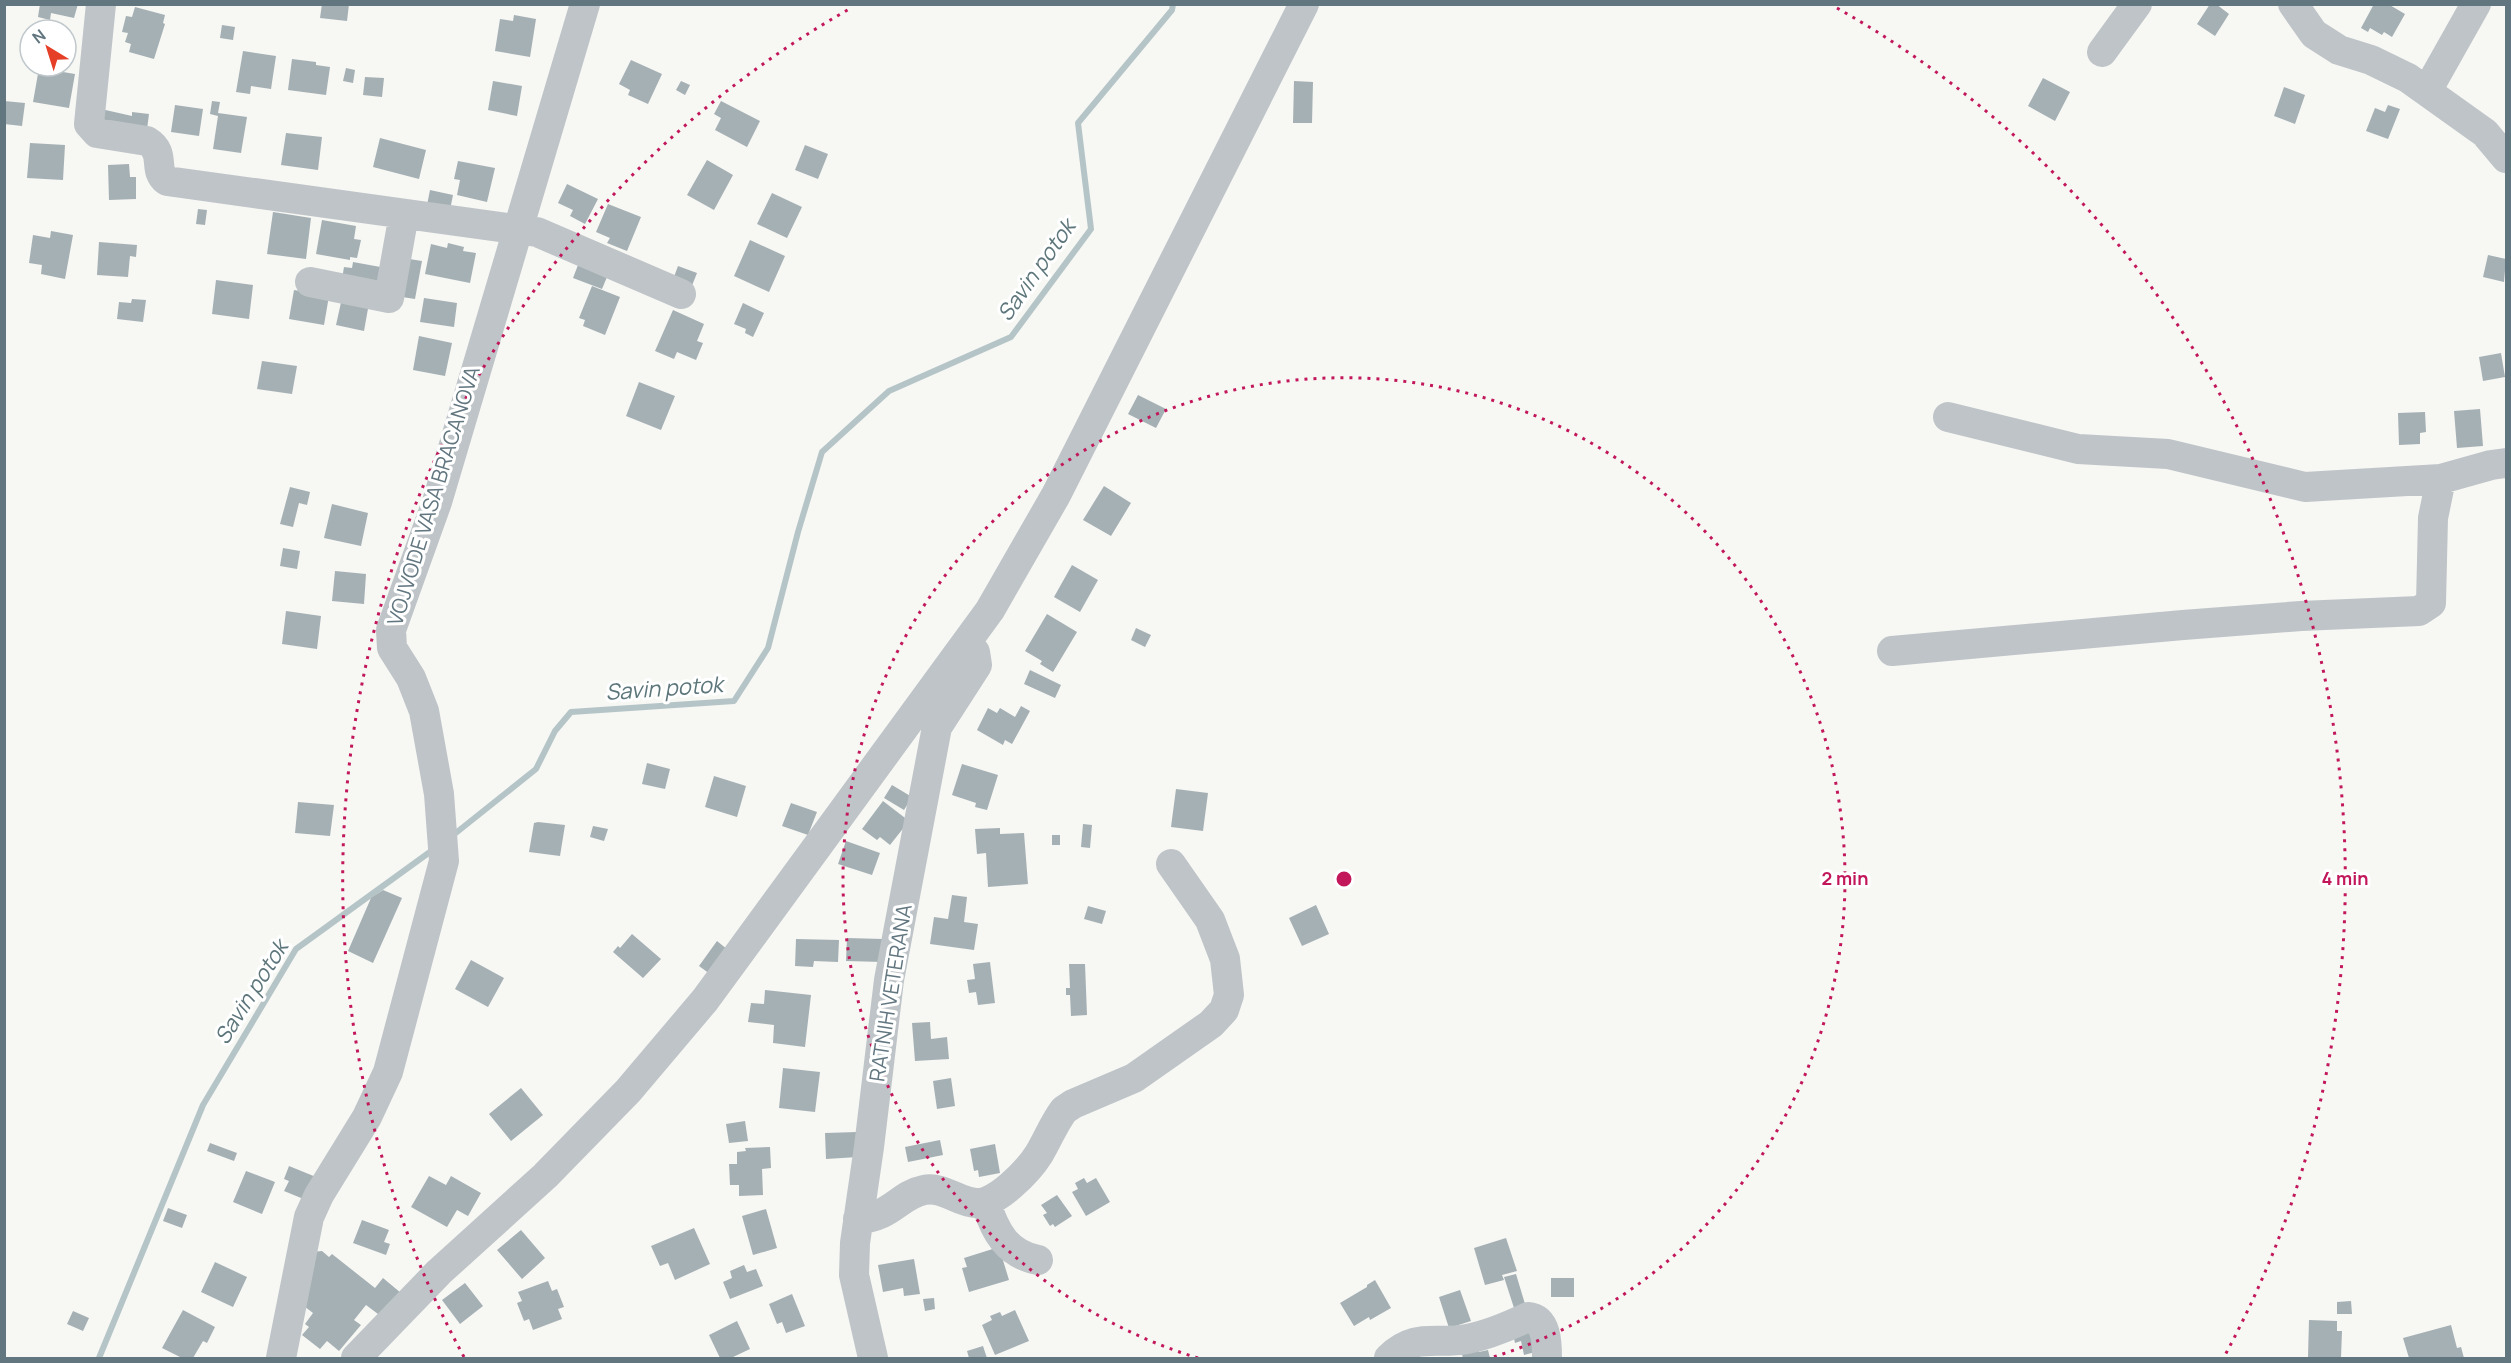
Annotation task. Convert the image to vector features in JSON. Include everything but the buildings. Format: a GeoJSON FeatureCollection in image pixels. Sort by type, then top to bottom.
{"type":"FeatureCollection","features":[{"type":"Feature","properties":{"kind":"street"},"geometry":{"type":"LineString","coordinates":[[101,4],[88,120],[91,128],[97,133],[147,141],[154,145],[159,154],[159,172],[166,181],[537,231],[681,294]]}},
{"type":"Feature","properties":{"kind":"street","name":"VOJVODE VASA BRACANOVA"},"geometry":{"type":"LineString","coordinates":[[281,1359],[309,1217],[319,1195],[367,1117],[388,1072],[443,849],[439,794],[424,711],[411,678],[395,655],[390,639],[392,630],[437,502],[585,4]]}},
{"type":"Feature","properties":{"kind":"street"},"geometry":{"type":"LineString","coordinates":[[356,1359],[439,1272],[545,1176],[628,1091],[705,1000],[990,610],[1056,495],[1304,4]]}},
{"type":"Feature","properties":{"kind":"street"},"geometry":{"type":"LineString","coordinates":[[2102,52],[2137,4]]}},
{"type":"Feature","properties":{"kind":"street"},"geometry":{"type":"LineString","coordinates":[[2294,4],[2314,34],[2339,50],[2371,60],[2408,78],[2485,133],[2506,158]]}},
{"type":"Feature","properties":{"kind":"street"},"geometry":{"type":"LineString","coordinates":[[2427,91],[2476,4]]}},
{"type":"Feature","properties":{"kind":"street"},"geometry":{"type":"LineString","coordinates":[[310,282],[389,298],[404,214]]}},
{"type":"Feature","properties":{"kind":"street"},"geometry":{"type":"LineString","coordinates":[[1948,417],[2078,449],[2168,454],[2305,487],[2441,479],[2506,463]]}},
{"type":"Feature","properties":{"kind":"street"},"geometry":{"type":"LineString","coordinates":[[1892,651],[2194,624],[2301,616],[2419,611],[2430,603],[2433,518],[2441,479]]}},
{"type":"Feature","properties":{"kind":"street","name":"RATNIH VETERANA"},"geometry":{"type":"LineString","coordinates":[[873,1359],[854,1275],[858,1219],[889,980],[938,727],[977,665],[975,652],[967,642]]}},
{"type":"Feature","properties":{"kind":"street"},"geometry":{"type":"LineString","coordinates":[[858,1219],[883,1214],[911,1195],[926,1189],[938,1190],[967,1202],[986,1203],[1001,1193],[1029,1167],[1064,1110],[1134,1078],[1211,1024],[1224,1010],[1229,995],[1225,959],[1210,920],[1170,864]]}},
{"type":"Feature","properties":{"kind":"street"},"geometry":{"type":"LineString","coordinates":[[986,1203],[990,1216],[1006,1245],[1025,1258],[1038,1260]]}},
{"type":"Feature","properties":{"kind":"street"},"geometry":{"type":"LineString","coordinates":[[1389,1359],[1407,1344],[1415,1341],[1466,1339],[1484,1335],[1528,1317],[1535,1317],[1542,1324],[1547,1359]]}},
{"type":"Feature","properties":{"kind":"waterway","name":"Savin potok"},"geometry":{"type":"LineString","coordinates":[[452,836],[536,769],[555,731],[571,712],[734,701],[768,648],[798,532],[822,452],[889,391],[1011,337],[1091,229],[1078,123],[1172,10],[1173,4]]}},
{"type":"Feature","properties":{"kind":"waterway","name":"Savin potok"},"geometry":{"type":"LineString","coordinates":[[99,1358],[203,1105],[296,949],[434,849]]}}]}
